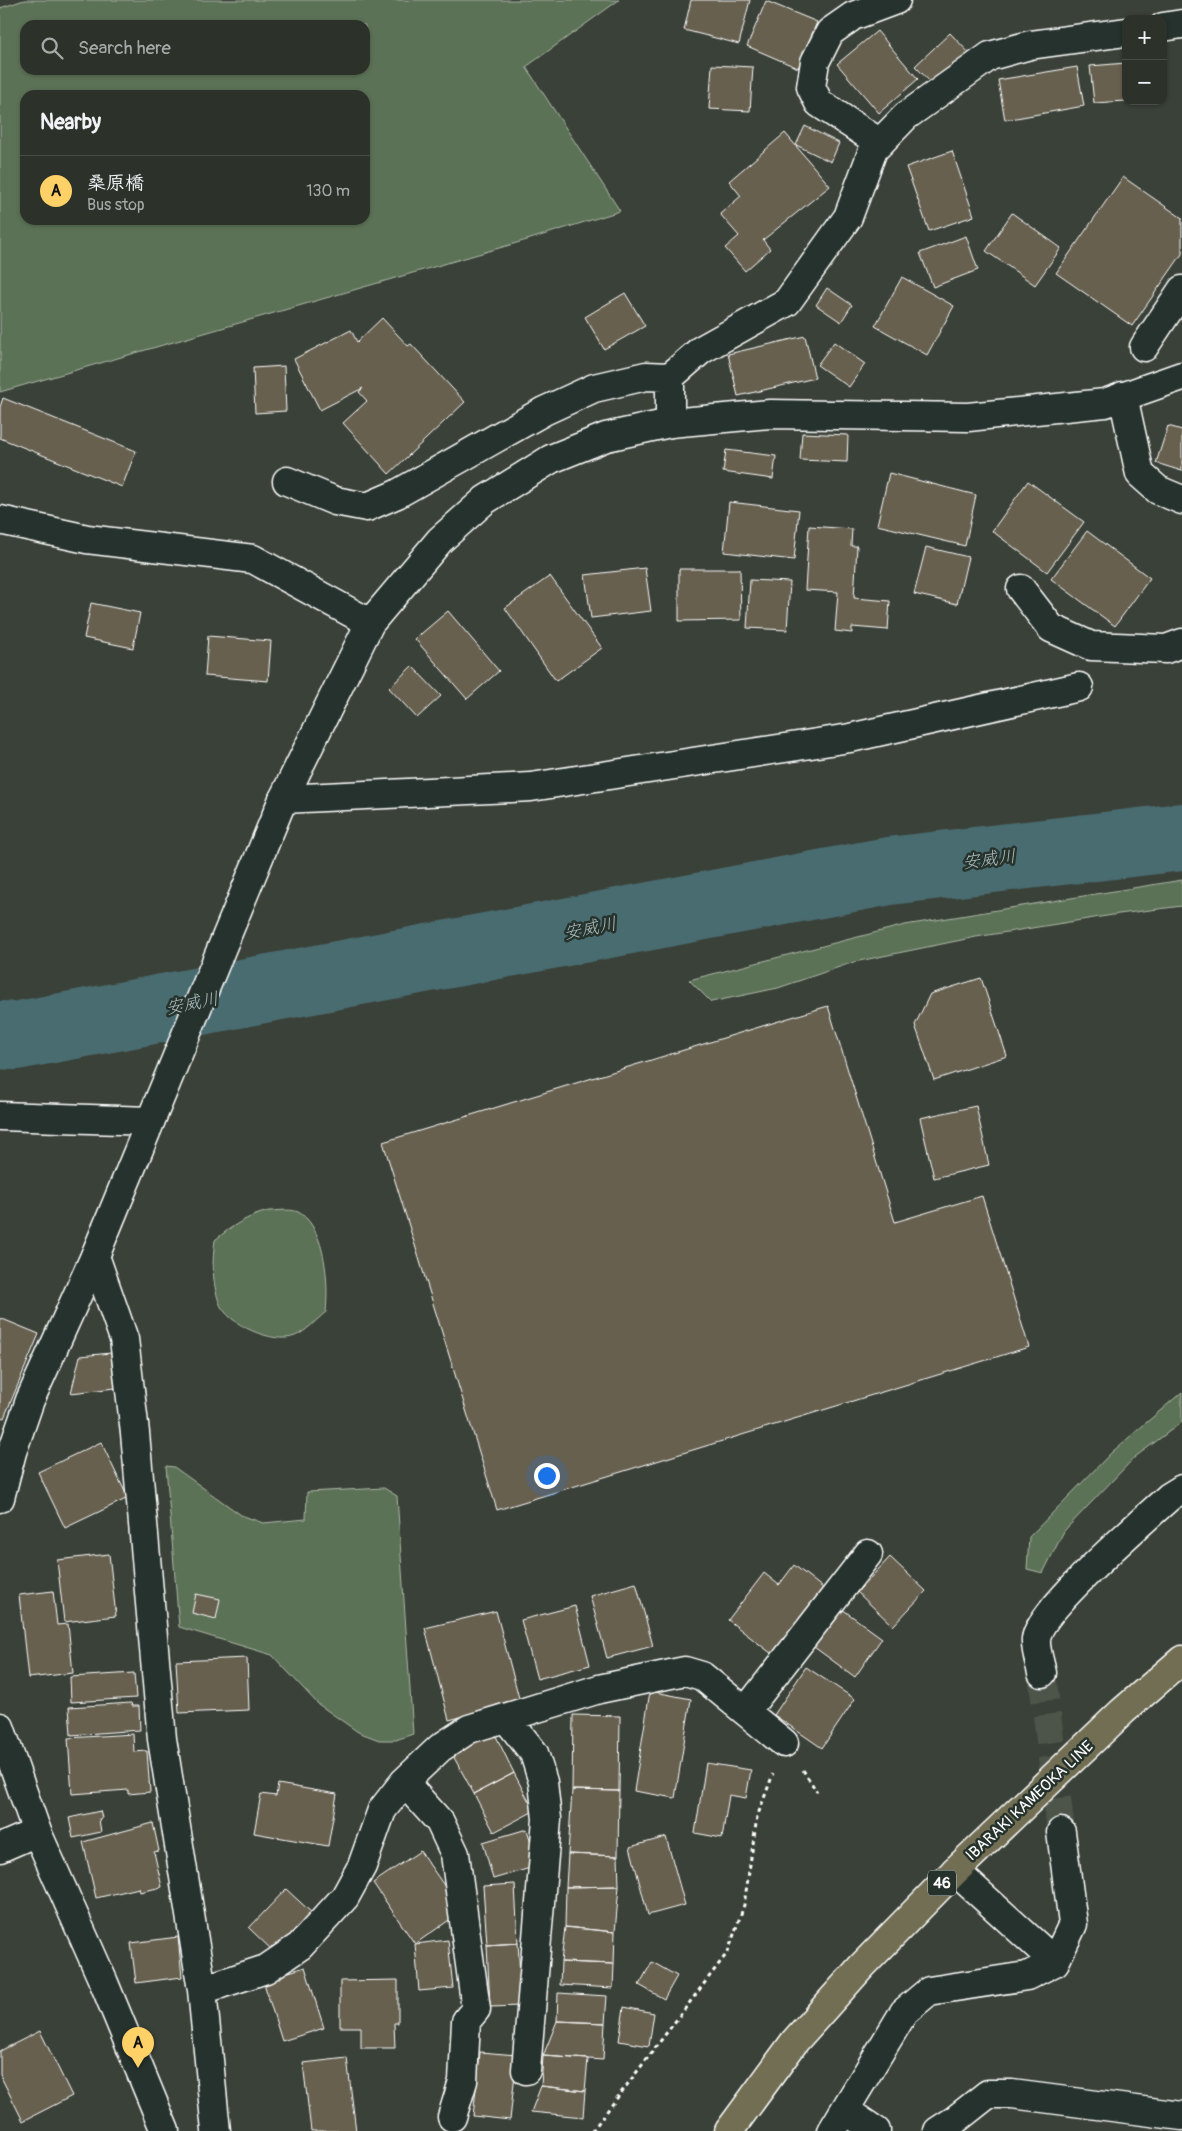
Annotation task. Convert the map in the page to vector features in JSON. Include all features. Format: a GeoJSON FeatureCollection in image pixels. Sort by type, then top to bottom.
{"type":"FeatureCollection","features":[{"type":"Feature","properties":{"kind":"main road","name":"IBARAKI KAMEOKA LINE"},"geometry":{"type":"LineString","coordinates":[[729,2131],[795,2041],[862,1966],[955,1870],[1123,1711],[1182,1660]]}},
{"type":"Feature","properties":{"kind":"street"},"geometry":{"type":"LineString","coordinates":[[880,143],[819,103],[812,87],[815,62],[830,32],[853,16],[896,0]]}},
{"type":"Feature","properties":{"kind":"street"},"geometry":{"type":"LineString","coordinates":[[1167,26],[1182,24]]}},
{"type":"Feature","properties":{"kind":"street"},"geometry":{"type":"LineString","coordinates":[[287,481],[335,501],[367,507],[397,494],[544,411],[594,388],[646,376],[670,377],[701,350],[788,302],[848,216],[873,150],[906,116],[990,56],[1030,45],[1122,33]]}},
{"type":"Feature","properties":{"kind":"street"},"geometry":{"type":"LineString","coordinates":[[1144,346],[1182,290]]}},
{"type":"Feature","properties":{"kind":"street"},"geometry":{"type":"LineString","coordinates":[[0,1498],[12,1452],[30,1400],[95,1256],[282,800],[370,623],[440,540],[485,500],[551,459],[606,437],[670,423],[770,414],[968,417],[1105,403],[1182,376]]}},
{"type":"Feature","properties":{"kind":"street"},"geometry":{"type":"LineString","coordinates":[[670,377],[670,423]]}},
{"type":"Feature","properties":{"kind":"street"},"geometry":{"type":"LineString","coordinates":[[1123,396],[1140,474],[1158,490],[1182,500]]}},
{"type":"Feature","properties":{"kind":"street"},"geometry":{"type":"LineString","coordinates":[[0,520],[86,539],[253,559],[370,623]]}},
{"type":"Feature","properties":{"kind":"street"},"geometry":{"type":"LineString","coordinates":[[1021,588],[1052,628],[1091,646],[1166,649],[1182,643]]}},
{"type":"Feature","properties":{"kind":"street"},"geometry":{"type":"LineString","coordinates":[[282,800],[540,786],[850,738],[1078,687]]}},
{"type":"Feature","properties":{"kind":"street"},"geometry":{"type":"LineString","coordinates":[[0,1116],[154,1111]]}},
{"type":"Feature","properties":{"kind":"street"},"geometry":{"type":"LineString","coordinates":[[95,1256],[124,1339],[135,1433],[162,1739],[202,1990],[216,2131]]}},
{"type":"Feature","properties":{"kind":"street"},"geometry":{"type":"LineString","coordinates":[[1042,1673],[1036,1638],[1048,1614],[1100,1561],[1169,1497],[1182,1488]]}},
{"type":"Feature","properties":{"kind":"street"},"geometry":{"type":"LineString","coordinates":[[746,1710],[868,1554]]}},
{"type":"Feature","properties":{"kind":"street"},"geometry":{"type":"LineString","coordinates":[[202,1990],[266,1969],[300,1946],[345,1897],[362,1866],[382,1810],[404,1782],[440,1748],[469,1729],[599,1690],[685,1671],[702,1676],[746,1710],[784,1743]]}},
{"type":"Feature","properties":{"kind":"street"},"geometry":{"type":"LineString","coordinates":[[506,1718],[534,1753],[544,1782],[547,1820],[526,2070]]}},
{"type":"Feature","properties":{"kind":"street"},"geometry":{"type":"LineString","coordinates":[[0,1727],[37,1832],[104,1983],[165,2131]]}},
{"type":"Feature","properties":{"kind":"street"},"geometry":{"type":"LineString","coordinates":[[404,1782],[440,1822],[455,1854],[476,2009],[466,2021],[463,2081],[452,2117]]}},
{"type":"Feature","properties":{"kind":"street"},"geometry":{"type":"LineString","coordinates":[[0,1848],[37,1832]]}},
{"type":"Feature","properties":{"kind":"street"},"geometry":{"type":"LineString","coordinates":[[876,2131],[838,2121],[904,2012],[929,1991],[1027,1976],[1055,1962],[1073,1924],[1061,1832]]}},
{"type":"Feature","properties":{"kind":"street"},"geometry":{"type":"LineString","coordinates":[[955,1870],[1055,1962]]}},
{"type":"Feature","properties":{"kind":"street"},"geometry":{"type":"LineString","coordinates":[[938,2131],[988,2094],[1012,2094],[1172,2120]]}},
{"type":"Feature","properties":{"kind":"path"},"geometry":{"type":"LineString","coordinates":[[592,2131],[728,1952],[744,1905],[757,1817],[784,1743]]}},
{"type":"Feature","properties":{"kind":"green space"},"geometry":{"type":"Polygon","coordinates":[[[24,0],[619,0],[526,67],[620,211],[527,240],[0,392],[0,8],[24,0]]]}},
{"type":"Feature","properties":{"kind":"green space"},"geometry":{"type":"Polygon","coordinates":[[[1182,880],[1182,906],[976,937],[854,962],[778,988],[711,1002],[689,980],[905,925],[1182,880]]]}},
{"type":"Feature","properties":{"kind":"green space"},"geometry":{"type":"Polygon","coordinates":[[[285,1210],[300,1213],[309,1221],[315,1232],[324,1258],[327,1287],[326,1312],[303,1332],[286,1338],[275,1338],[252,1331],[231,1318],[223,1310],[219,1302],[214,1279],[215,1240],[240,1222],[269,1211],[285,1210]]]}},
{"type":"Feature","properties":{"kind":"green space"},"geometry":{"type":"Polygon","coordinates":[[[1182,1392],[1182,1422],[1135,1457],[1064,1531],[1043,1573],[1027,1569],[1029,1537],[1112,1452],[1182,1392]]]}},
{"type":"Feature","properties":{"kind":"green space"},"geometry":{"type":"Polygon","coordinates":[[[166,1466],[174,1467],[241,1515],[263,1523],[306,1519],[307,1492],[384,1488],[397,1496],[413,1734],[396,1740],[379,1740],[358,1732],[318,1704],[272,1655],[179,1627],[166,1466]]]}},
{"type":"Feature","properties":{"kind":"building"},"geometry":{"type":"Polygon","coordinates":[[[691,0],[750,0],[739,44],[684,30],[691,0]]]}},
{"type":"Feature","properties":{"kind":"building"},"geometry":{"type":"Polygon","coordinates":[[[766,1],[817,22],[798,68],[747,46],[766,1]]]}},
{"type":"Feature","properties":{"kind":"building"},"geometry":{"type":"Polygon","coordinates":[[[877,31],[918,79],[879,113],[837,64],[877,31]]]}},
{"type":"Feature","properties":{"kind":"building"},"geometry":{"type":"Polygon","coordinates":[[[950,33],[972,56],[937,89],[915,66],[950,33]]]}},
{"type":"Feature","properties":{"kind":"building"},"geometry":{"type":"Polygon","coordinates":[[[1122,63],[1122,101],[1094,103],[1090,66],[1122,63]]]}},
{"type":"Feature","properties":{"kind":"building"},"geometry":{"type":"Polygon","coordinates":[[[712,65],[753,67],[750,111],[709,109],[712,65]]]}},
{"type":"Feature","properties":{"kind":"building"},"geometry":{"type":"Polygon","coordinates":[[[1077,67],[1084,106],[1005,120],[998,80],[1077,67]]]}},
{"type":"Feature","properties":{"kind":"building"},"geometry":{"type":"Polygon","coordinates":[[[805,126],[839,143],[831,162],[796,145],[805,126]]]}},
{"type":"Feature","properties":{"kind":"building"},"geometry":{"type":"Polygon","coordinates":[[[785,133],[830,186],[763,240],[770,249],[745,271],[725,248],[739,236],[720,214],[741,196],[729,181],[785,133]]]}},
{"type":"Feature","properties":{"kind":"building"},"geometry":{"type":"Polygon","coordinates":[[[952,151],[974,216],[929,231],[906,167],[952,151]]]}},
{"type":"Feature","properties":{"kind":"building"},"geometry":{"type":"Polygon","coordinates":[[[1123,177],[1182,218],[1182,254],[1132,326],[1056,273],[1123,177]]]}},
{"type":"Feature","properties":{"kind":"building"},"geometry":{"type":"Polygon","coordinates":[[[1012,213],[1061,248],[1035,285],[986,251],[1012,213]]]}},
{"type":"Feature","properties":{"kind":"building"},"geometry":{"type":"Polygon","coordinates":[[[966,236],[978,270],[933,287],[920,253],[966,236]]]}},
{"type":"Feature","properties":{"kind":"building"},"geometry":{"type":"Polygon","coordinates":[[[902,277],[954,306],[927,355],[875,326],[902,277]]]}},
{"type":"Feature","properties":{"kind":"building"},"geometry":{"type":"Polygon","coordinates":[[[827,288],[852,305],[841,322],[816,305],[827,288]]]}},
{"type":"Feature","properties":{"kind":"building"},"geometry":{"type":"Polygon","coordinates":[[[625,293],[645,326],[604,349],[585,317],[625,293]]]}},
{"type":"Feature","properties":{"kind":"building"},"geometry":{"type":"Polygon","coordinates":[[[382,318],[408,346],[411,344],[465,402],[389,474],[343,423],[367,401],[359,392],[363,388],[320,410],[294,359],[351,330],[357,342],[382,318]]]}},
{"type":"Feature","properties":{"kind":"building"},"geometry":{"type":"Polygon","coordinates":[[[805,336],[815,378],[738,396],[728,354],[805,336]]]}},
{"type":"Feature","properties":{"kind":"building"},"geometry":{"type":"Polygon","coordinates":[[[834,342],[865,364],[849,387],[817,365],[834,342]]]}},
{"type":"Feature","properties":{"kind":"building"},"geometry":{"type":"Polygon","coordinates":[[[284,366],[286,411],[255,413],[253,368],[284,366]]]}},
{"type":"Feature","properties":{"kind":"building"},"geometry":{"type":"Polygon","coordinates":[[[3,398],[136,451],[122,487],[0,438],[0,407],[3,398]]]}},
{"type":"Feature","properties":{"kind":"building"},"geometry":{"type":"Polygon","coordinates":[[[1168,426],[1182,430],[1182,471],[1156,463],[1168,426]]]}},
{"type":"Feature","properties":{"kind":"building"},"geometry":{"type":"Polygon","coordinates":[[[802,433],[848,435],[847,462],[800,460],[802,433]]]}},
{"type":"Feature","properties":{"kind":"building"},"geometry":{"type":"Polygon","coordinates":[[[726,450],[776,456],[773,479],[723,472],[726,450]]]}},
{"type":"Feature","properties":{"kind":"building"},"geometry":{"type":"Polygon","coordinates":[[[889,473],[976,495],[965,546],[877,525],[889,473]]]}},
{"type":"Feature","properties":{"kind":"building"},"geometry":{"type":"Polygon","coordinates":[[[1028,481],[1084,522],[1047,572],[992,531],[1028,481]]]}},
{"type":"Feature","properties":{"kind":"building"},"geometry":{"type":"Polygon","coordinates":[[[729,502],[799,510],[794,560],[724,552],[729,502]]]}},
{"type":"Feature","properties":{"kind":"building"},"geometry":{"type":"Polygon","coordinates":[[[809,526],[852,529],[851,546],[857,546],[854,598],[890,601],[888,630],[852,627],[852,633],[835,631],[838,592],[805,590],[809,526]]]}},
{"type":"Feature","properties":{"kind":"building"},"geometry":{"type":"Polygon","coordinates":[[[1087,531],[1150,578],[1115,626],[1051,579],[1087,531]]]}},
{"type":"Feature","properties":{"kind":"building"},"geometry":{"type":"Polygon","coordinates":[[[926,547],[968,557],[957,604],[914,594],[926,547]]]}},
{"type":"Feature","properties":{"kind":"building"},"geometry":{"type":"Polygon","coordinates":[[[645,568],[651,611],[591,618],[585,575],[645,568]]]}},
{"type":"Feature","properties":{"kind":"building"},"geometry":{"type":"Polygon","coordinates":[[[679,569],[740,569],[741,620],[679,621],[679,569]]]}},
{"type":"Feature","properties":{"kind":"building"},"geometry":{"type":"Polygon","coordinates":[[[550,576],[602,648],[556,681],[505,608],[550,576]]]}},
{"type":"Feature","properties":{"kind":"building"},"geometry":{"type":"Polygon","coordinates":[[[750,580],[790,582],[787,630],[747,628],[750,580]]]}},
{"type":"Feature","properties":{"kind":"building"},"geometry":{"type":"Polygon","coordinates":[[[91,603],[140,613],[133,648],[84,638],[91,603]]]}},
{"type":"Feature","properties":{"kind":"building"},"geometry":{"type":"Polygon","coordinates":[[[448,611],[499,671],[467,699],[415,639],[448,611]]]}},
{"type":"Feature","properties":{"kind":"building"},"geometry":{"type":"Polygon","coordinates":[[[208,636],[271,641],[268,681],[205,676],[208,636]]]}},
{"type":"Feature","properties":{"kind":"building"},"geometry":{"type":"Polygon","coordinates":[[[412,666],[441,696],[417,718],[389,688],[412,666]]]}},
{"type":"Feature","properties":{"kind":"building"},"geometry":{"type":"Polygon","coordinates":[[[981,978],[1007,1056],[934,1080],[915,1025],[930,994],[981,978]]]}},
{"type":"Feature","properties":{"kind":"building"},"geometry":{"type":"Polygon","coordinates":[[[828,1006],[895,1222],[982,1196],[1029,1347],[497,1510],[383,1142],[828,1006]]]}},
{"type":"Feature","properties":{"kind":"building"},"geometry":{"type":"Polygon","coordinates":[[[976,1106],[989,1165],[934,1178],[920,1118],[976,1106]]]}},
{"type":"Feature","properties":{"kind":"building"},"geometry":{"type":"Polygon","coordinates":[[[0,1318],[39,1334],[4,1418],[0,1417],[0,1318]]]}},
{"type":"Feature","properties":{"kind":"building"},"geometry":{"type":"Polygon","coordinates":[[[111,1353],[115,1388],[71,1393],[80,1356],[111,1353]]]}},
{"type":"Feature","properties":{"kind":"building"},"geometry":{"type":"Polygon","coordinates":[[[101,1442],[128,1498],[65,1528],[38,1472],[101,1442]]]}},
{"type":"Feature","properties":{"kind":"building"},"geometry":{"type":"Polygon","coordinates":[[[109,1554],[116,1616],[64,1622],[57,1560],[109,1554]]]}},
{"type":"Feature","properties":{"kind":"building"},"geometry":{"type":"Polygon","coordinates":[[[890,1557],[926,1591],[893,1626],[857,1592],[890,1557]]]}},
{"type":"Feature","properties":{"kind":"building"},"geometry":{"type":"Polygon","coordinates":[[[794,1565],[823,1588],[772,1654],[728,1620],[764,1573],[779,1585],[794,1565]]]}},
{"type":"Feature","properties":{"kind":"building"},"geometry":{"type":"Polygon","coordinates":[[[636,1583],[653,1646],[607,1658],[590,1596],[636,1583]]]}},
{"type":"Feature","properties":{"kind":"building"},"geometry":{"type":"Polygon","coordinates":[[[53,1591],[57,1625],[68,1624],[73,1673],[28,1678],[19,1595],[53,1591]]]}},
{"type":"Feature","properties":{"kind":"building"},"geometry":{"type":"Polygon","coordinates":[[[196,1594],[220,1599],[216,1619],[192,1613],[196,1594]]]}},
{"type":"Feature","properties":{"kind":"building"},"geometry":{"type":"Polygon","coordinates":[[[575,1606],[590,1665],[537,1679],[521,1620],[575,1606]]]}},
{"type":"Feature","properties":{"kind":"building"},"geometry":{"type":"Polygon","coordinates":[[[842,1609],[882,1638],[855,1677],[814,1647],[842,1609]]]}},
{"type":"Feature","properties":{"kind":"building"},"geometry":{"type":"Polygon","coordinates":[[[496,1611],[520,1702],[449,1720],[425,1628],[496,1611]]]}},
{"type":"Feature","properties":{"kind":"building"},"geometry":{"type":"Polygon","coordinates":[[[247,1658],[249,1710],[179,1713],[176,1661],[247,1658]]]}},
{"type":"Feature","properties":{"kind":"building"},"geometry":{"type":"Polygon","coordinates":[[[806,1667],[855,1699],[822,1748],[774,1715],[806,1667]]]}},
{"type":"Feature","properties":{"kind":"building"},"geometry":{"type":"Polygon","coordinates":[[[134,1673],[136,1698],[71,1702],[70,1677],[134,1673]]]}},
{"type":"Feature","properties":{"kind":"building"},"geometry":{"type":"Polygon","coordinates":[[[650,1691],[691,1699],[675,1798],[634,1791],[650,1691]]]}},
{"type":"Feature","properties":{"kind":"building"},"geometry":{"type":"Polygon","coordinates":[[[131,1703],[132,1706],[139,1706],[140,1730],[71,1735],[69,1707],[131,1703]]]}},
{"type":"Feature","properties":{"kind":"building"},"geometry":{"type":"Polygon","coordinates":[[[573,1715],[620,1716],[619,1791],[572,1790],[573,1715]]]}},
{"type":"Feature","properties":{"kind":"building"},"geometry":{"type":"Polygon","coordinates":[[[494,1732],[514,1773],[474,1794],[451,1752],[494,1732]]]}},
{"type":"Feature","properties":{"kind":"building"},"geometry":{"type":"Polygon","coordinates":[[[133,1734],[134,1752],[147,1751],[150,1792],[128,1794],[128,1790],[72,1794],[68,1738],[133,1734]]]}},
{"type":"Feature","properties":{"kind":"building"},"geometry":{"type":"Polygon","coordinates":[[[706,1763],[751,1770],[746,1798],[729,1795],[722,1838],[695,1833],[706,1763]]]}},
{"type":"Feature","properties":{"kind":"building"},"geometry":{"type":"Polygon","coordinates":[[[514,1773],[534,1811],[494,1832],[474,1794],[514,1773]]]}},
{"type":"Feature","properties":{"kind":"building"},"geometry":{"type":"Polygon","coordinates":[[[278,1784],[337,1794],[328,1846],[254,1833],[261,1794],[276,1796],[278,1784]]]}},
{"type":"Feature","properties":{"kind":"building"},"geometry":{"type":"Polygon","coordinates":[[[572,1790],[619,1791],[618,1856],[568,1854],[572,1790]]]}},
{"type":"Feature","properties":{"kind":"building"},"geometry":{"type":"Polygon","coordinates":[[[100,1811],[102,1818],[99,1819],[101,1832],[73,1838],[69,1818],[100,1811]]]}},
{"type":"Feature","properties":{"kind":"building"},"geometry":{"type":"Polygon","coordinates":[[[153,1823],[159,1851],[154,1852],[162,1887],[140,1892],[139,1888],[96,1898],[83,1842],[153,1823]]]}},
{"type":"Feature","properties":{"kind":"building"},"geometry":{"type":"Polygon","coordinates":[[[527,1829],[537,1866],[493,1879],[483,1842],[527,1829]]]}},
{"type":"Feature","properties":{"kind":"building"},"geometry":{"type":"Polygon","coordinates":[[[666,1837],[685,1905],[648,1915],[630,1847],[666,1837]]]}},
{"type":"Feature","properties":{"kind":"building"},"geometry":{"type":"Polygon","coordinates":[[[420,1851],[462,1911],[415,1944],[373,1883],[420,1851]]]}},
{"type":"Feature","properties":{"kind":"building"},"geometry":{"type":"Polygon","coordinates":[[[568,1854],[618,1856],[619,1886],[566,1887],[568,1854]]]}},
{"type":"Feature","properties":{"kind":"building"},"geometry":{"type":"Polygon","coordinates":[[[515,1884],[518,1943],[487,1945],[483,1886],[515,1884]]]}},
{"type":"Feature","properties":{"kind":"building"},"geometry":{"type":"Polygon","coordinates":[[[619,1886],[615,1932],[565,1927],[566,1887],[619,1886]]]}},
{"type":"Feature","properties":{"kind":"building"},"geometry":{"type":"Polygon","coordinates":[[[286,1889],[313,1914],[275,1953],[249,1928],[286,1889]]]}},
{"type":"Feature","properties":{"kind":"building"},"geometry":{"type":"Polygon","coordinates":[[[565,1927],[615,1932],[614,1964],[561,1962],[565,1927]]]}},
{"type":"Feature","properties":{"kind":"building"},"geometry":{"type":"Polygon","coordinates":[[[178,1937],[182,1977],[136,1983],[131,1943],[178,1937]]]}},
{"type":"Feature","properties":{"kind":"building"},"geometry":{"type":"Polygon","coordinates":[[[448,1940],[453,1988],[419,1991],[415,1944],[448,1940]]]}},
{"type":"Feature","properties":{"kind":"building"},"geometry":{"type":"Polygon","coordinates":[[[518,1943],[522,2006],[490,2007],[487,1945],[518,1943]]]}},
{"type":"Feature","properties":{"kind":"building"},"geometry":{"type":"Polygon","coordinates":[[[561,1962],[614,1964],[613,1988],[560,1985],[561,1962]]]}},
{"type":"Feature","properties":{"kind":"building"},"geometry":{"type":"Polygon","coordinates":[[[652,1962],[677,1976],[664,1999],[639,1985],[652,1962]]]}},
{"type":"Feature","properties":{"kind":"building"},"geometry":{"type":"Polygon","coordinates":[[[305,1967],[324,2028],[282,2041],[263,1980],[305,1967]]]}},
{"type":"Feature","properties":{"kind":"building"},"geometry":{"type":"Polygon","coordinates":[[[398,1980],[398,2023],[394,2023],[395,2048],[361,2048],[361,2027],[340,2027],[340,1981],[398,1980]]]}},
{"type":"Feature","properties":{"kind":"building"},"geometry":{"type":"Polygon","coordinates":[[[558,1993],[607,1996],[605,2023],[557,2021],[558,1993]]]}},
{"type":"Feature","properties":{"kind":"building"},"geometry":{"type":"Polygon","coordinates":[[[624,2007],[654,2013],[649,2046],[619,2041],[624,2007]]]}},
{"type":"Feature","properties":{"kind":"building"},"geometry":{"type":"Polygon","coordinates":[[[557,2021],[605,2023],[603,2060],[543,2056],[557,2021]]]}},
{"type":"Feature","properties":{"kind":"building"},"geometry":{"type":"Polygon","coordinates":[[[40,2031],[72,2096],[23,2121],[0,2075],[0,2051],[40,2031]]]}},
{"type":"Feature","properties":{"kind":"building"},"geometry":{"type":"Polygon","coordinates":[[[480,2052],[517,2055],[510,2120],[473,2116],[480,2052]]]}},
{"type":"Feature","properties":{"kind":"building"},"geometry":{"type":"Polygon","coordinates":[[[543,2056],[588,2059],[585,2091],[541,2086],[543,2056]]]}},
{"type":"Feature","properties":{"kind":"building"},"geometry":{"type":"Polygon","coordinates":[[[347,2058],[356,2131],[311,2131],[303,2063],[347,2058]]]}},
{"type":"Feature","properties":{"kind":"building"},"geometry":{"type":"Polygon","coordinates":[[[541,2086],[585,2091],[583,2117],[531,2112],[541,2086]]]}},
{"type":"Feature","properties":{"kind":"waterway","name":"安威川"},"geometry":{"type":"LineString","coordinates":[[0,1035],[15,1036],[889,871],[1182,837]]}},
{"type":"Feature","properties":{"kind":"tunnel"},"geometry":{"type":"LineString","coordinates":[[1042,1673],[1061,1832]]}},
{"type":"Feature","properties":{"kind":"place","name":"桑原橋"},"geometry":{"type":"Point","coordinates":[138,2068]}}]}
